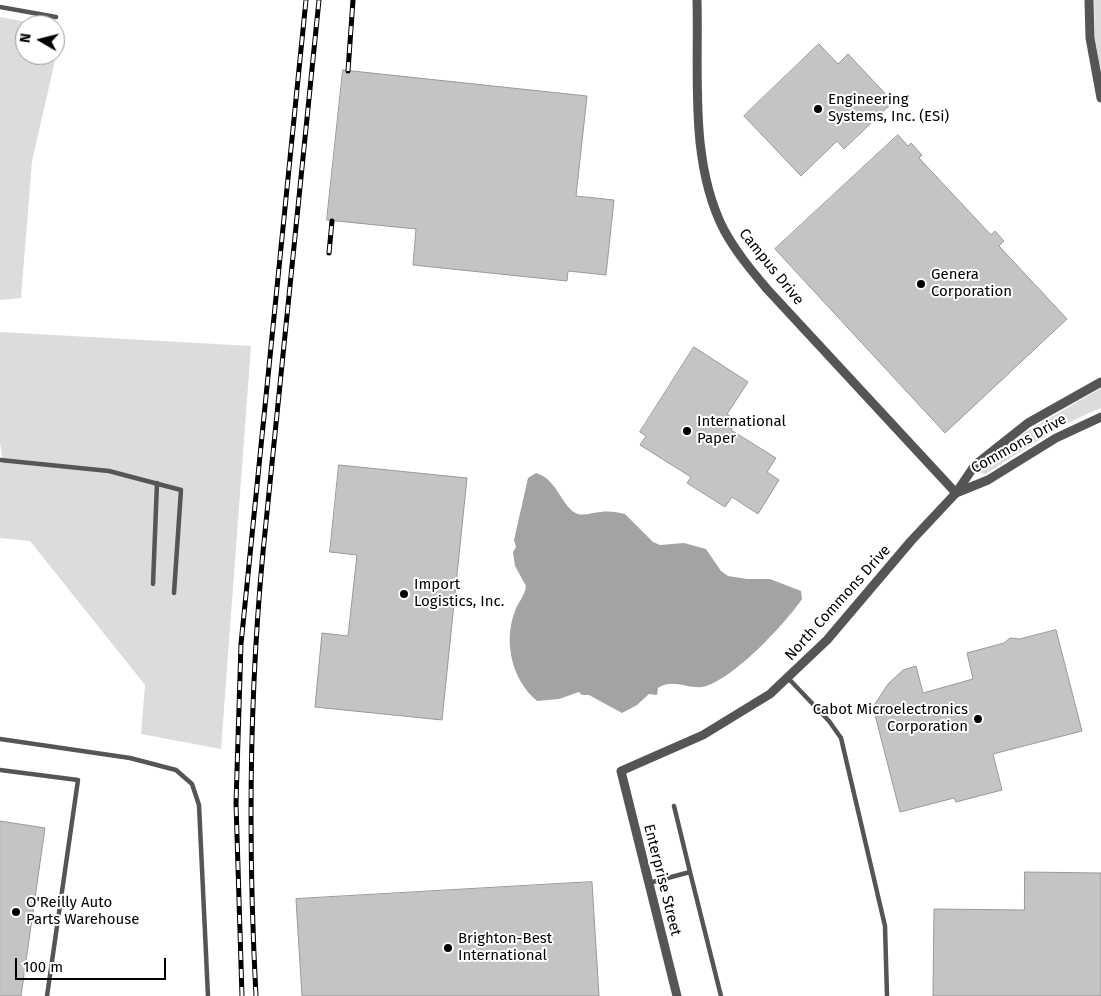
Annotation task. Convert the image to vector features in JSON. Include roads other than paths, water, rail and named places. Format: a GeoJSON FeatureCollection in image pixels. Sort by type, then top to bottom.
{"type":"FeatureCollection","features":[{"type":"Feature","properties":{"kind":"street","name":"Campus Drive"},"geometry":{"type":"LineString","coordinates":[[697,0],[701,150],[708,189],[724,228],[744,261],[767,289],[956,493]]}},
{"type":"Feature","properties":{"kind":"street"},"geometry":{"type":"LineString","coordinates":[[1089,0],[1090,38],[1101,98]]}},
{"type":"Feature","properties":{"kind":"street","name":"Commons Drive"},"geometry":{"type":"LineString","coordinates":[[956,493],[975,465],[1028,423],[1101,382]]}},
{"type":"Feature","properties":{"kind":"street","name":"Commons Drive"},"geometry":{"type":"LineString","coordinates":[[956,493],[988,480],[1056,438],[1101,417]]}},
{"type":"Feature","properties":{"kind":"street","name":"North Commons Drive"},"geometry":{"type":"LineString","coordinates":[[621,770],[703,735],[770,694],[827,640],[911,541],[956,493]]}},
{"type":"Feature","properties":{"kind":"street","name":"Enterprise Street"},"geometry":{"type":"LineString","coordinates":[[621,770],[677,996]]}},
{"type":"Feature","properties":{"kind":"lane"},"geometry":{"type":"LineString","coordinates":[[0,7],[45,15]]}},
{"type":"Feature","properties":{"kind":"lane"},"geometry":{"type":"LineString","coordinates":[[0,460],[109,471],[181,490],[174,593]]}},
{"type":"Feature","properties":{"kind":"lane"},"geometry":{"type":"LineString","coordinates":[[152,584],[157,483]]}},
{"type":"Feature","properties":{"kind":"lane"},"geometry":{"type":"LineString","coordinates":[[788,678],[829,720],[841,738],[885,926],[887,996]]}},
{"type":"Feature","properties":{"kind":"lane"},"geometry":{"type":"LineString","coordinates":[[0,739],[130,758],[176,770],[192,784],[199,805],[208,996]]}},
{"type":"Feature","properties":{"kind":"lane"},"geometry":{"type":"LineString","coordinates":[[0,770],[78,780],[47,996]]}},
{"type":"Feature","properties":{"kind":"lane"},"geometry":{"type":"LineString","coordinates":[[674,806],[721,996]]}},
{"type":"Feature","properties":{"kind":"lane"},"geometry":{"type":"LineString","coordinates":[[649,883],[690,872]]}},
{"type":"Feature","properties":{"kind":"railway"},"geometry":{"type":"LineString","coordinates":[[242,996],[236,803],[241,644],[306,0]]}},
{"type":"Feature","properties":{"kind":"railway"},"geometry":{"type":"LineString","coordinates":[[256,996],[253,940],[251,774],[258,607],[319,0]]}},
{"type":"Feature","properties":{"kind":"railway"},"geometry":{"type":"LineString","coordinates":[[348,71],[353,0]]}},
{"type":"Feature","properties":{"kind":"railway"},"geometry":{"type":"LineString","coordinates":[[329,253],[332,221]]}},
{"type":"Feature","properties":{"kind":"place","name":"Engineering Systems, Inc. (ESi)"},"geometry":{"type":"Point","coordinates":[818,109]}},
{"type":"Feature","properties":{"kind":"place","name":"Genera Corporation"},"geometry":{"type":"Point","coordinates":[921,284]}},
{"type":"Feature","properties":{"kind":"place","name":"International Paper"},"geometry":{"type":"Point","coordinates":[687,431]}},
{"type":"Feature","properties":{"kind":"place","name":"Import Logistics, Inc."},"geometry":{"type":"Point","coordinates":[404,594]}},
{"type":"Feature","properties":{"kind":"place","name":"Cabot Microelectronics Corporation"},"geometry":{"type":"Point","coordinates":[978,719]}},
{"type":"Feature","properties":{"kind":"place","name":"O'Reilly Auto Parts Warehouse"},"geometry":{"type":"Point","coordinates":[16,912]}},
{"type":"Feature","properties":{"kind":"place","name":"Brighton-Best International"},"geometry":{"type":"Point","coordinates":[448,948]}}]}
